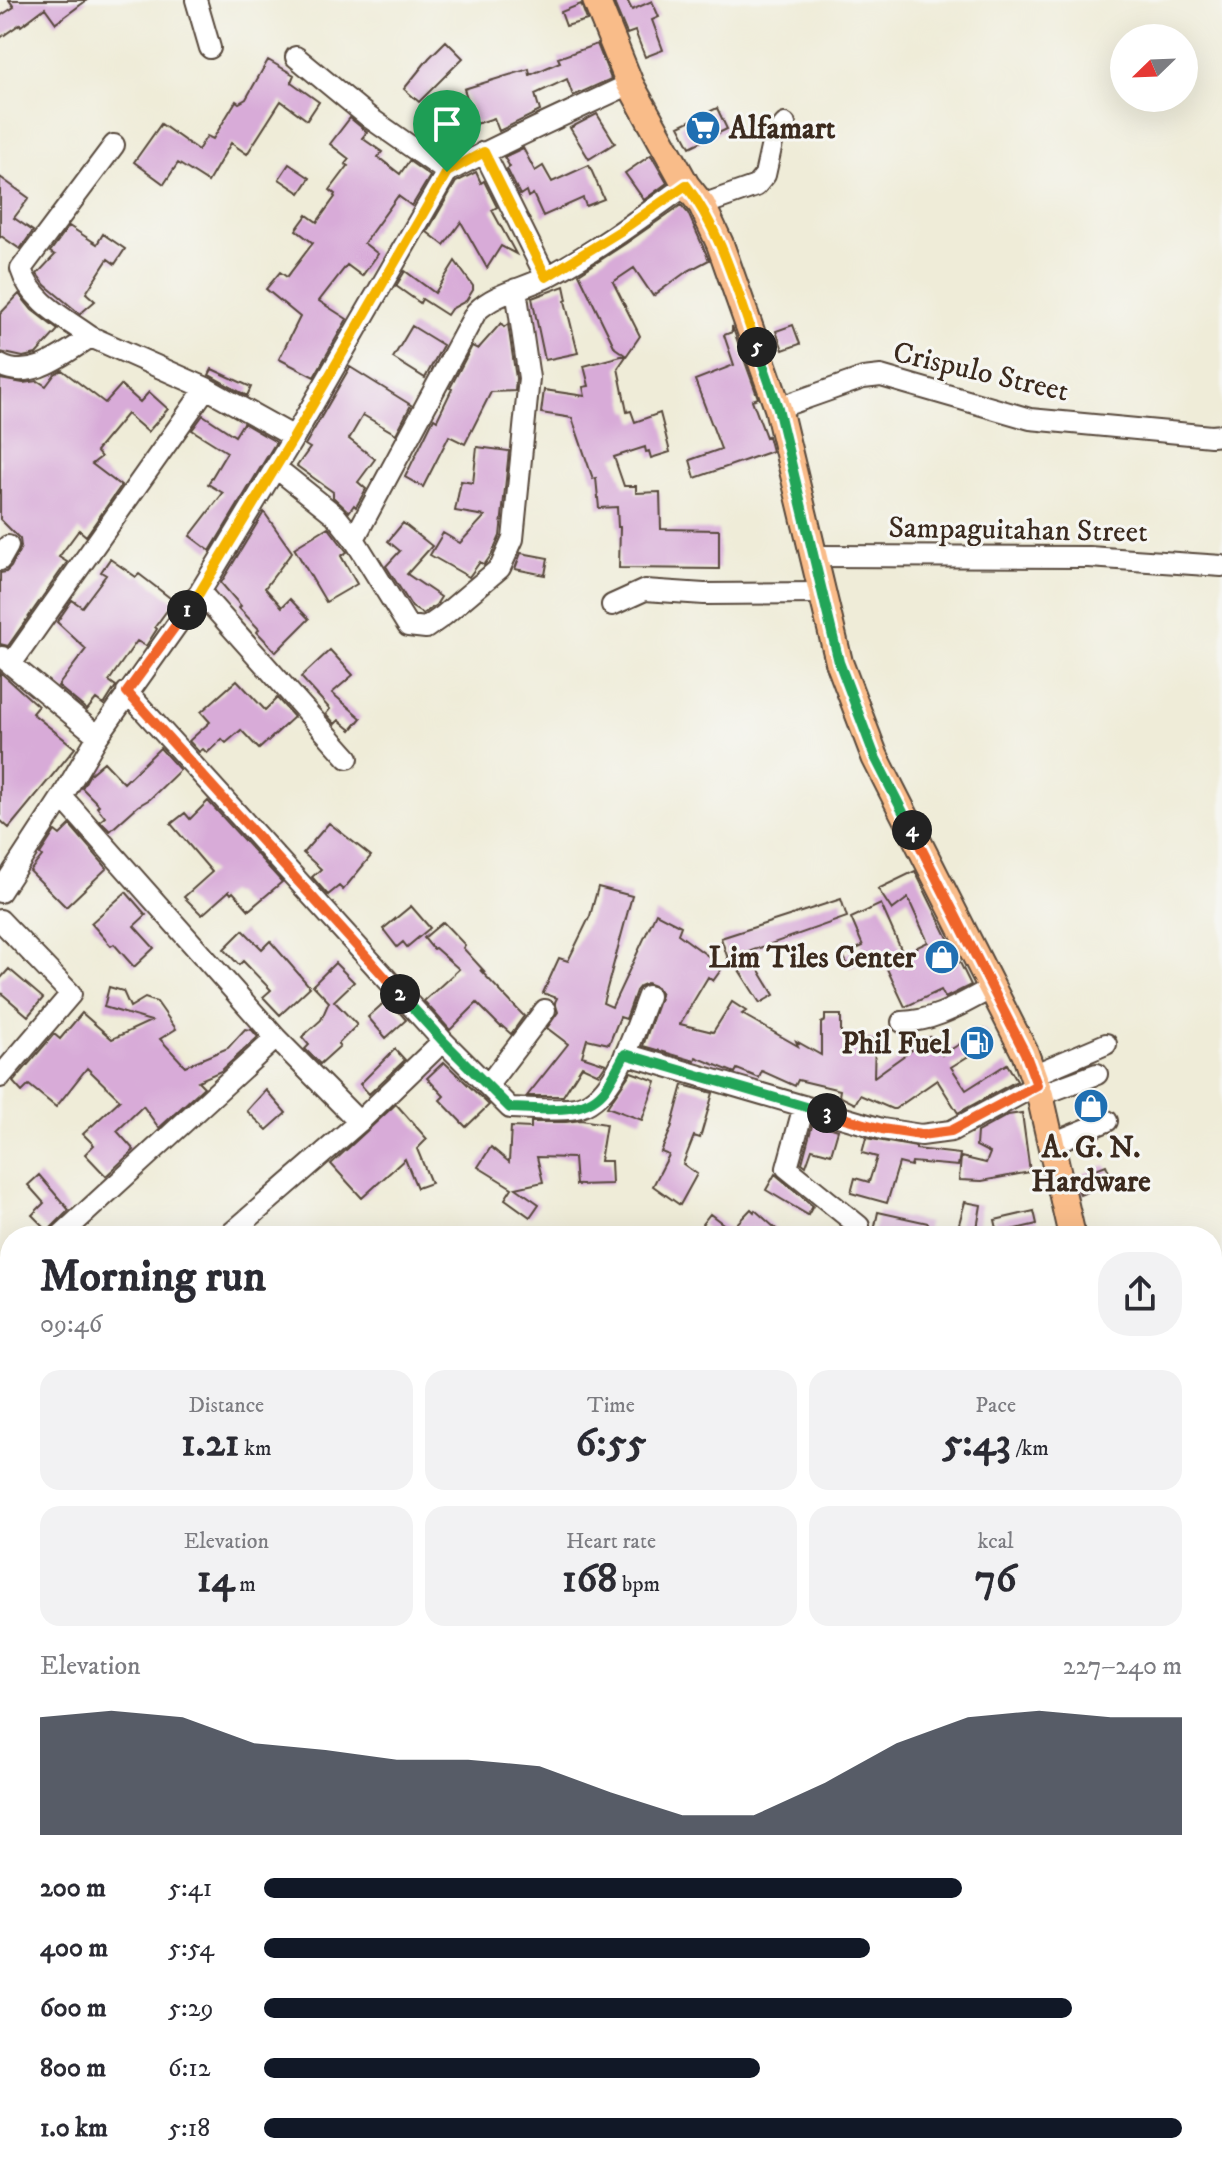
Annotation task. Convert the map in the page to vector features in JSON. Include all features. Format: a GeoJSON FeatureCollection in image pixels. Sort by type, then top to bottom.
{"type":"FeatureCollection","features":[{"type":"Feature","properties":{"kind":"main road"},"geometry":{"type":"LineString","coordinates":[[596,0],[630,84],[720,244],[778,408],[839,662],[875,757],[1025,1053],[1037,1085],[1070,1226]]}},
{"type":"Feature","properties":{"kind":"street"},"geometry":{"type":"LineString","coordinates":[[196,0],[210,48]]}},
{"type":"Feature","properties":{"kind":"street"},"geometry":{"type":"LineString","coordinates":[[296,57],[370,118],[447,172]]}},
{"type":"Feature","properties":{"kind":"street"},"geometry":{"type":"LineString","coordinates":[[0,892],[127,692],[200,592],[294,437],[447,172],[630,84]]}},
{"type":"Feature","properties":{"kind":"street"},"geometry":{"type":"LineString","coordinates":[[354,539],[476,312],[484,304],[546,277],[622,230],[694,195],[756,186],[765,175],[773,139],[785,124]]}},
{"type":"Feature","properties":{"kind":"street"},"geometry":{"type":"LineString","coordinates":[[114,145],[21,269],[24,279],[36,298],[91,337],[206,388],[294,437]]}},
{"type":"Feature","properties":{"kind":"street"},"geometry":{"type":"LineString","coordinates":[[484,152],[546,277]]}},
{"type":"Feature","properties":{"kind":"street"},"geometry":{"type":"LineString","coordinates":[[275,467],[335,515],[354,539],[408,626],[426,628],[443,616],[500,568],[513,539],[529,378],[516,289]]}},
{"type":"Feature","properties":{"kind":"street"},"geometry":{"type":"LineString","coordinates":[[0,365],[23,371],[40,367],[91,337]]}},
{"type":"Feature","properties":{"kind":"street","name":"Crispulo Street"},"geometry":{"type":"LineString","coordinates":[[778,408],[863,378],[881,376],[1030,419],[1222,435]]}},
{"type":"Feature","properties":{"kind":"street"},"geometry":{"type":"LineString","coordinates":[[98,736],[6,660],[206,388]]}},
{"type":"Feature","properties":{"kind":"street","name":"Sampaguitahan Street"},"geometry":{"type":"LineString","coordinates":[[813,556],[1089,557],[1222,566]]}},
{"type":"Feature","properties":{"kind":"street"},"geometry":{"type":"LineString","coordinates":[[612,605],[645,590],[704,594],[821,593]]}},
{"type":"Feature","properties":{"kind":"street"},"geometry":{"type":"LineString","coordinates":[[200,592],[348,758]]}},
{"type":"Feature","properties":{"kind":"street"},"geometry":{"type":"LineString","coordinates":[[127,692],[443,1041],[510,1108],[578,1108],[593,1101],[605,1090],[625,1054],[648,996]]}},
{"type":"Feature","properties":{"kind":"street"},"geometry":{"type":"LineString","coordinates":[[62,797],[276,1038],[359,1122]]}},
{"type":"Feature","properties":{"kind":"street"},"geometry":{"type":"LineString","coordinates":[[0,920],[71,994],[0,1077]]}},
{"type":"Feature","properties":{"kind":"street"},"geometry":{"type":"LineString","coordinates":[[902,1022],[937,1016],[992,988]]}},
{"type":"Feature","properties":{"kind":"street"},"geometry":{"type":"LineString","coordinates":[[488,1085],[545,1010]]}},
{"type":"Feature","properties":{"kind":"street"},"geometry":{"type":"LineString","coordinates":[[71,1226],[276,1038]]}},
{"type":"Feature","properties":{"kind":"street"},"geometry":{"type":"LineString","coordinates":[[239,1226],[359,1122],[443,1041]]}},
{"type":"Feature","properties":{"kind":"street"},"geometry":{"type":"LineString","coordinates":[[625,1054],[882,1129],[921,1135],[951,1131],[1106,1044]]}},
{"type":"Feature","properties":{"kind":"street"},"geometry":{"type":"LineString","coordinates":[[1037,1085],[1097,1074]]}},
{"type":"Feature","properties":{"kind":"street"},"geometry":{"type":"LineString","coordinates":[[804,1106],[787,1168],[859,1226]]}},
{"type":"Feature","properties":{"kind":"street"},"geometry":{"type":"LineString","coordinates":[[1050,1144],[1107,1121]]}},
{"type":"Feature","properties":{"kind":"building"},"geometry":{"type":"Polygon","coordinates":[[[9,0],[87,0],[56,23],[45,8],[0,38],[0,16],[14,7],[9,0]]]}},
{"type":"Feature","properties":{"kind":"building"},"geometry":{"type":"Polygon","coordinates":[[[627,0],[632,10],[652,1],[659,17],[652,20],[663,50],[645,57],[635,31],[627,34],[614,3],[627,0]]]}},
{"type":"Feature","properties":{"kind":"building"},"geometry":{"type":"Polygon","coordinates":[[[581,4],[587,20],[566,26],[561,12],[581,4]]]}},
{"type":"Feature","properties":{"kind":"building"},"geometry":{"type":"Polygon","coordinates":[[[446,41],[463,58],[419,102],[404,89],[446,41]]]}},
{"type":"Feature","properties":{"kind":"building"},"geometry":{"type":"Polygon","coordinates":[[[597,44],[611,79],[573,96],[567,79],[535,94],[540,111],[499,131],[494,118],[476,124],[464,89],[529,69],[530,75],[560,62],[558,58],[597,44]]]}},
{"type":"Feature","properties":{"kind":"building"},"geometry":{"type":"Polygon","coordinates":[[[268,60],[294,75],[291,82],[319,102],[307,120],[281,101],[247,154],[231,143],[208,182],[178,163],[164,184],[134,162],[161,124],[198,150],[207,136],[213,139],[236,101],[239,103],[246,99],[268,60]]]}},
{"type":"Feature","properties":{"kind":"building"},"geometry":{"type":"Polygon","coordinates":[[[440,108],[473,138],[463,142],[465,148],[448,157],[424,140],[429,135],[422,128],[440,108]]]}},
{"type":"Feature","properties":{"kind":"building","name":"Alfamart"},"geometry":{"type":"Polygon","coordinates":[[[717,108],[727,129],[690,147],[679,126],[717,108]]]}},
{"type":"Feature","properties":{"kind":"building"},"geometry":{"type":"Polygon","coordinates":[[[597,114],[615,143],[589,159],[570,128],[597,114]]]}},
{"type":"Feature","properties":{"kind":"building"},"geometry":{"type":"Polygon","coordinates":[[[350,118],[367,132],[362,138],[382,152],[378,157],[400,174],[409,161],[430,176],[412,206],[398,196],[364,243],[378,254],[362,276],[347,265],[319,301],[347,319],[314,377],[279,359],[300,317],[266,289],[280,272],[287,277],[313,243],[296,230],[307,215],[317,222],[335,197],[330,190],[348,166],[345,164],[349,159],[330,144],[350,118]]]}},
{"type":"Feature","properties":{"kind":"building"},"geometry":{"type":"Polygon","coordinates":[[[523,148],[535,171],[543,166],[552,182],[589,165],[604,199],[586,206],[583,198],[543,216],[533,194],[528,197],[526,191],[520,195],[507,169],[510,167],[504,157],[523,148]]]}},
{"type":"Feature","properties":{"kind":"building"},"geometry":{"type":"Polygon","coordinates":[[[651,155],[667,183],[644,200],[625,173],[651,155]]]}},
{"type":"Feature","properties":{"kind":"building"},"geometry":{"type":"Polygon","coordinates":[[[289,164],[310,178],[300,193],[279,179],[289,164]]]}},
{"type":"Feature","properties":{"kind":"building"},"geometry":{"type":"Polygon","coordinates":[[[476,172],[497,207],[492,210],[516,254],[501,246],[487,268],[461,222],[444,245],[427,232],[456,182],[476,172]]]}},
{"type":"Feature","properties":{"kind":"building"},"geometry":{"type":"Polygon","coordinates":[[[0,177],[29,198],[14,218],[33,231],[20,249],[0,238],[0,177]]]}},
{"type":"Feature","properties":{"kind":"building"},"geometry":{"type":"Polygon","coordinates":[[[681,205],[688,213],[709,260],[653,296],[634,268],[613,282],[640,336],[618,368],[627,412],[631,411],[635,422],[660,413],[670,452],[651,458],[645,447],[614,457],[624,486],[636,486],[636,493],[660,492],[661,529],[719,530],[719,569],[619,568],[617,507],[599,508],[596,478],[593,479],[572,418],[541,413],[544,390],[585,396],[583,387],[589,386],[584,366],[625,355],[615,348],[579,274],[681,205]]]}},
{"type":"Feature","properties":{"kind":"building"},"geometry":{"type":"Polygon","coordinates":[[[69,226],[97,244],[103,234],[125,249],[115,264],[108,259],[86,293],[95,301],[80,314],[45,285],[37,274],[55,255],[50,252],[69,226]]]}},
{"type":"Feature","properties":{"kind":"building"},"geometry":{"type":"Polygon","coordinates":[[[455,261],[473,290],[466,301],[451,309],[447,315],[422,299],[420,303],[396,286],[405,271],[435,293],[455,261]]]}},
{"type":"Feature","properties":{"kind":"building"},"geometry":{"type":"Polygon","coordinates":[[[564,286],[578,353],[545,360],[532,298],[564,286]]]}},
{"type":"Feature","properties":{"kind":"building"},"geometry":{"type":"Polygon","coordinates":[[[19,294],[32,310],[58,330],[36,354],[23,357],[0,352],[0,314],[19,294]]]}},
{"type":"Feature","properties":{"kind":"building"},"geometry":{"type":"Polygon","coordinates":[[[501,323],[504,327],[508,324],[515,391],[491,392],[465,444],[449,436],[423,487],[405,477],[434,418],[437,420],[472,346],[478,349],[501,323]]]}},
{"type":"Feature","properties":{"kind":"building"},"geometry":{"type":"Polygon","coordinates":[[[793,325],[800,344],[783,350],[776,331],[793,325]]]}},
{"type":"Feature","properties":{"kind":"building"},"geometry":{"type":"Polygon","coordinates":[[[412,326],[443,345],[425,378],[393,358],[412,326]]]}},
{"type":"Feature","properties":{"kind":"building"},"geometry":{"type":"Polygon","coordinates":[[[732,326],[758,398],[752,400],[772,451],[695,478],[690,460],[721,449],[695,380],[734,365],[724,335],[732,332],[732,326]]]}},
{"type":"Feature","properties":{"kind":"building"},"geometry":{"type":"Polygon","coordinates":[[[350,367],[411,405],[396,434],[363,415],[349,439],[375,459],[358,482],[366,489],[356,507],[354,505],[349,512],[333,497],[333,492],[297,466],[310,448],[305,445],[350,367]]]}},
{"type":"Feature","properties":{"kind":"building"},"geometry":{"type":"Polygon","coordinates":[[[212,369],[251,387],[247,396],[209,375],[212,369]]]}},
{"type":"Feature","properties":{"kind":"building"},"geometry":{"type":"Polygon","coordinates":[[[62,370],[105,403],[121,385],[140,402],[149,392],[168,409],[148,432],[127,414],[96,451],[101,457],[92,464],[121,486],[86,536],[79,530],[59,557],[67,562],[8,646],[0,644],[0,573],[11,567],[21,547],[20,539],[0,519],[0,379],[23,383],[38,381],[46,386],[62,370]]]}},
{"type":"Feature","properties":{"kind":"building"},"geometry":{"type":"Polygon","coordinates":[[[203,415],[235,436],[243,423],[276,442],[210,551],[190,536],[223,493],[208,484],[227,452],[192,430],[203,415]]]}},
{"type":"Feature","properties":{"kind":"building"},"geometry":{"type":"Polygon","coordinates":[[[477,447],[509,451],[500,536],[484,565],[480,562],[469,577],[430,555],[443,533],[460,543],[485,516],[455,511],[461,481],[473,483],[477,447]]]}},
{"type":"Feature","properties":{"kind":"building"},"geometry":{"type":"Polygon","coordinates":[[[264,512],[292,552],[265,588],[282,607],[290,599],[309,619],[276,652],[221,583],[264,512]]]}},
{"type":"Feature","properties":{"kind":"building"},"geometry":{"type":"Polygon","coordinates":[[[403,523],[432,546],[407,574],[441,597],[423,614],[412,607],[386,566],[400,551],[388,541],[403,523]]]}},
{"type":"Feature","properties":{"kind":"building"},"geometry":{"type":"Polygon","coordinates":[[[328,527],[347,552],[341,556],[357,584],[326,602],[294,548],[328,527]]]}},
{"type":"Feature","properties":{"kind":"building"},"geometry":{"type":"Polygon","coordinates":[[[521,553],[548,558],[545,575],[515,569],[521,553]]]}},
{"type":"Feature","properties":{"kind":"building"},"geometry":{"type":"Polygon","coordinates":[[[110,559],[136,577],[139,574],[174,601],[146,646],[137,641],[115,672],[109,681],[116,686],[104,705],[96,699],[87,710],[58,686],[86,649],[57,622],[72,600],[82,607],[106,575],[101,572],[110,559]]]}},
{"type":"Feature","properties":{"kind":"building"},"geometry":{"type":"Polygon","coordinates":[[[330,650],[353,675],[332,693],[361,718],[351,730],[339,720],[335,724],[326,714],[330,709],[301,677],[330,650]]]}},
{"type":"Feature","properties":{"kind":"building"},"geometry":{"type":"Polygon","coordinates":[[[0,672],[38,706],[32,713],[75,748],[9,828],[0,820],[0,672]]]}},
{"type":"Feature","properties":{"kind":"building"},"geometry":{"type":"Polygon","coordinates":[[[237,680],[265,710],[277,698],[294,717],[259,749],[241,730],[226,743],[222,739],[207,753],[203,749],[199,752],[189,741],[210,722],[201,712],[237,680]]]}},
{"type":"Feature","properties":{"kind":"building"},"geometry":{"type":"Polygon","coordinates":[[[160,748],[180,770],[110,831],[100,821],[105,817],[97,807],[99,805],[82,788],[90,774],[104,762],[124,783],[160,748]]]}},
{"type":"Feature","properties":{"kind":"building"},"geometry":{"type":"Polygon","coordinates":[[[208,801],[282,882],[249,910],[229,891],[202,915],[184,897],[212,872],[171,824],[185,813],[190,819],[208,801]]]}},
{"type":"Feature","properties":{"kind":"building"},"geometry":{"type":"Polygon","coordinates":[[[329,823],[371,856],[343,890],[339,886],[328,895],[312,877],[321,869],[303,853],[329,823]]]}},
{"type":"Feature","properties":{"kind":"building"},"geometry":{"type":"Polygon","coordinates":[[[70,825],[107,868],[66,907],[30,871],[55,831],[60,835],[70,825]]]}},
{"type":"Feature","properties":{"kind":"building"},"geometry":{"type":"Polygon","coordinates":[[[915,871],[971,985],[945,998],[941,990],[905,1007],[881,956],[849,968],[843,955],[863,946],[851,918],[881,904],[903,954],[928,942],[908,898],[892,910],[878,889],[915,871]]]}},
{"type":"Feature","properties":{"kind":"building"},"geometry":{"type":"Polygon","coordinates":[[[598,887],[632,896],[603,1003],[612,1007],[656,913],[681,926],[678,934],[723,967],[713,981],[708,977],[680,1024],[713,1032],[732,1002],[746,1011],[742,1014],[798,1046],[796,1041],[821,1055],[821,1023],[825,1021],[825,1015],[841,1015],[841,1038],[875,1039],[874,1077],[930,1037],[942,1055],[984,1029],[991,1042],[951,1067],[966,1090],[1007,1064],[1017,1081],[958,1113],[937,1080],[892,1109],[860,1095],[855,1104],[839,1096],[840,1090],[798,1080],[795,1086],[762,1071],[759,1078],[737,1069],[735,1073],[696,1057],[695,1061],[643,1046],[661,995],[657,987],[647,983],[636,991],[626,1019],[620,1017],[609,1044],[587,1039],[582,1056],[606,1064],[599,1074],[582,1066],[563,1096],[527,1096],[568,1044],[547,1028],[558,1012],[557,998],[543,993],[559,958],[568,961],[590,916],[598,887]]]}},
{"type":"Feature","properties":{"kind":"building"},"geometry":{"type":"Polygon","coordinates":[[[126,892],[146,915],[134,926],[154,948],[134,967],[91,923],[126,892]]]}},
{"type":"Feature","properties":{"kind":"building"},"geometry":{"type":"Polygon","coordinates":[[[841,899],[847,917],[748,952],[774,995],[760,1003],[730,956],[728,959],[721,938],[841,899]]]}},
{"type":"Feature","properties":{"kind":"building"},"geometry":{"type":"Polygon","coordinates":[[[411,906],[430,928],[407,947],[403,942],[397,947],[383,929],[411,906]]]}},
{"type":"Feature","properties":{"kind":"building"},"geometry":{"type":"Polygon","coordinates":[[[443,922],[485,972],[480,970],[524,1016],[511,1034],[477,1003],[450,1030],[424,1001],[459,969],[424,938],[443,922]]]}},
{"type":"Feature","properties":{"kind":"building"},"geometry":{"type":"Polygon","coordinates":[[[243,930],[262,949],[270,941],[310,987],[280,1015],[263,997],[271,990],[243,961],[239,965],[224,949],[243,930]]]}},
{"type":"Feature","properties":{"kind":"building"},"geometry":{"type":"Polygon","coordinates":[[[335,963],[354,982],[334,1001],[357,1025],[320,1064],[305,1049],[309,1045],[302,1037],[321,1020],[329,1002],[313,985],[335,963]]]}},
{"type":"Feature","properties":{"kind":"building"},"geometry":{"type":"Polygon","coordinates":[[[9,969],[43,998],[28,1016],[0,992],[0,979],[9,969]]]}},
{"type":"Feature","properties":{"kind":"building"},"geometry":{"type":"Polygon","coordinates":[[[109,987],[123,991],[130,1007],[145,998],[157,1002],[176,1029],[160,1039],[185,1066],[228,1048],[245,1029],[252,1030],[258,1037],[221,1071],[198,1081],[204,1087],[159,1128],[143,1106],[117,1131],[134,1150],[106,1176],[85,1154],[94,1145],[83,1134],[120,1100],[87,1068],[56,1107],[29,1085],[22,1092],[13,1082],[54,1034],[60,1039],[82,1013],[112,1039],[151,1021],[104,1007],[109,987]]]}},
{"type":"Feature","properties":{"kind":"building"},"geometry":{"type":"Polygon","coordinates":[[[388,999],[406,1020],[386,1038],[368,1017],[388,999]]]}},
{"type":"Feature","properties":{"kind":"building"},"geometry":{"type":"Polygon","coordinates":[[[395,1049],[405,1060],[369,1094],[360,1084],[395,1049]]]}},
{"type":"Feature","properties":{"kind":"building"},"geometry":{"type":"Polygon","coordinates":[[[444,1062],[489,1105],[466,1127],[440,1100],[444,1096],[427,1078],[444,1062]]]}},
{"type":"Feature","properties":{"kind":"building"},"geometry":{"type":"Polygon","coordinates":[[[631,1072],[656,1081],[642,1120],[607,1107],[631,1072]]]}},
{"type":"Feature","properties":{"kind":"building"},"geometry":{"type":"Polygon","coordinates":[[[683,1085],[713,1093],[700,1138],[694,1136],[683,1164],[697,1174],[680,1205],[653,1186],[669,1155],[661,1152],[683,1085]]]}},
{"type":"Feature","properties":{"kind":"building"},"geometry":{"type":"Polygon","coordinates":[[[266,1090],[286,1113],[267,1130],[247,1111],[266,1090]]]}},
{"type":"Feature","properties":{"kind":"building"},"geometry":{"type":"Polygon","coordinates":[[[396,1104],[427,1139],[417,1149],[431,1183],[417,1188],[405,1159],[362,1198],[331,1164],[396,1104]]]}},
{"type":"Feature","properties":{"kind":"building"},"geometry":{"type":"Polygon","coordinates":[[[1022,1113],[1030,1172],[982,1181],[959,1180],[961,1157],[986,1163],[990,1153],[976,1146],[977,1132],[1008,1115],[1022,1113]]]}},
{"type":"Feature","properties":{"kind":"building"},"geometry":{"type":"Polygon","coordinates":[[[581,1120],[606,1124],[600,1161],[611,1161],[612,1184],[576,1185],[574,1158],[537,1157],[543,1182],[516,1188],[539,1204],[530,1217],[505,1199],[512,1188],[478,1167],[491,1147],[509,1162],[511,1127],[531,1128],[531,1122],[581,1120]]]}},
{"type":"Feature","properties":{"kind":"building"},"geometry":{"type":"Polygon","coordinates":[[[813,1122],[838,1130],[831,1154],[812,1149],[806,1166],[802,1163],[813,1122]]]}},
{"type":"Feature","properties":{"kind":"building"},"geometry":{"type":"Polygon","coordinates":[[[866,1138],[916,1149],[960,1154],[958,1166],[899,1163],[887,1203],[851,1193],[855,1178],[869,1182],[877,1157],[862,1153],[866,1138]]]}},
{"type":"Feature","properties":{"kind":"building"},"geometry":{"type":"Polygon","coordinates":[[[1106,1165],[1113,1182],[1080,1195],[1075,1177],[1106,1165]]]}},
{"type":"Feature","properties":{"kind":"building"},"geometry":{"type":"Polygon","coordinates":[[[775,1174],[813,1206],[808,1215],[766,1190],[775,1174]]]}},
{"type":"Feature","properties":{"kind":"building"},"geometry":{"type":"Polygon","coordinates":[[[39,1175],[69,1210],[53,1226],[43,1226],[32,1215],[44,1203],[28,1185],[39,1175]]]}},
{"type":"Feature","properties":{"kind":"building"},"geometry":{"type":"Polygon","coordinates":[[[965,1202],[981,1205],[978,1226],[958,1226],[965,1202]]]}},
{"type":"Feature","properties":{"kind":"building"},"geometry":{"type":"Polygon","coordinates":[[[751,1209],[773,1226],[735,1226],[751,1209]]]}},
{"type":"Feature","properties":{"kind":"building"},"geometry":{"type":"Polygon","coordinates":[[[1034,1211],[1037,1224],[996,1226],[995,1220],[1034,1211]]]}},
{"type":"Feature","properties":{"kind":"building"},"geometry":{"type":"Polygon","coordinates":[[[878,1212],[928,1223],[928,1226],[875,1226],[878,1212]]]}},
{"type":"Feature","properties":{"kind":"building"},"geometry":{"type":"Polygon","coordinates":[[[710,1214],[726,1226],[704,1226],[702,1224],[710,1214]]]}},
{"type":"Feature","properties":{"kind":"place","name":"Alfamart"},"geometry":{"type":"Point","coordinates":[703,128]}},
{"type":"Feature","properties":{"kind":"place","name":"Lim Tiles Center"},"geometry":{"type":"Point","coordinates":[942,957]}},
{"type":"Feature","properties":{"kind":"place","name":"Phil Fuel"},"geometry":{"type":"Point","coordinates":[977,1043]}},
{"type":"Feature","properties":{"kind":"place","name":"A. G. N. Hardware"},"geometry":{"type":"Point","coordinates":[1091,1106]}},
{"type":"Feature","properties":{"kind":"route"},"geometry":{"type":"LineString","coordinates":[[484,152],[546,277],[622,230],[686,185],[702,205],[720,244],[778,408],[839,662],[875,757],[1025,1053],[1037,1085],[951,1131],[921,1135],[882,1129],[625,1054],[605,1090],[593,1101],[578,1108],[510,1108],[443,1041],[127,692],[200,592],[294,437],[447,172],[484,152]]}}]}
